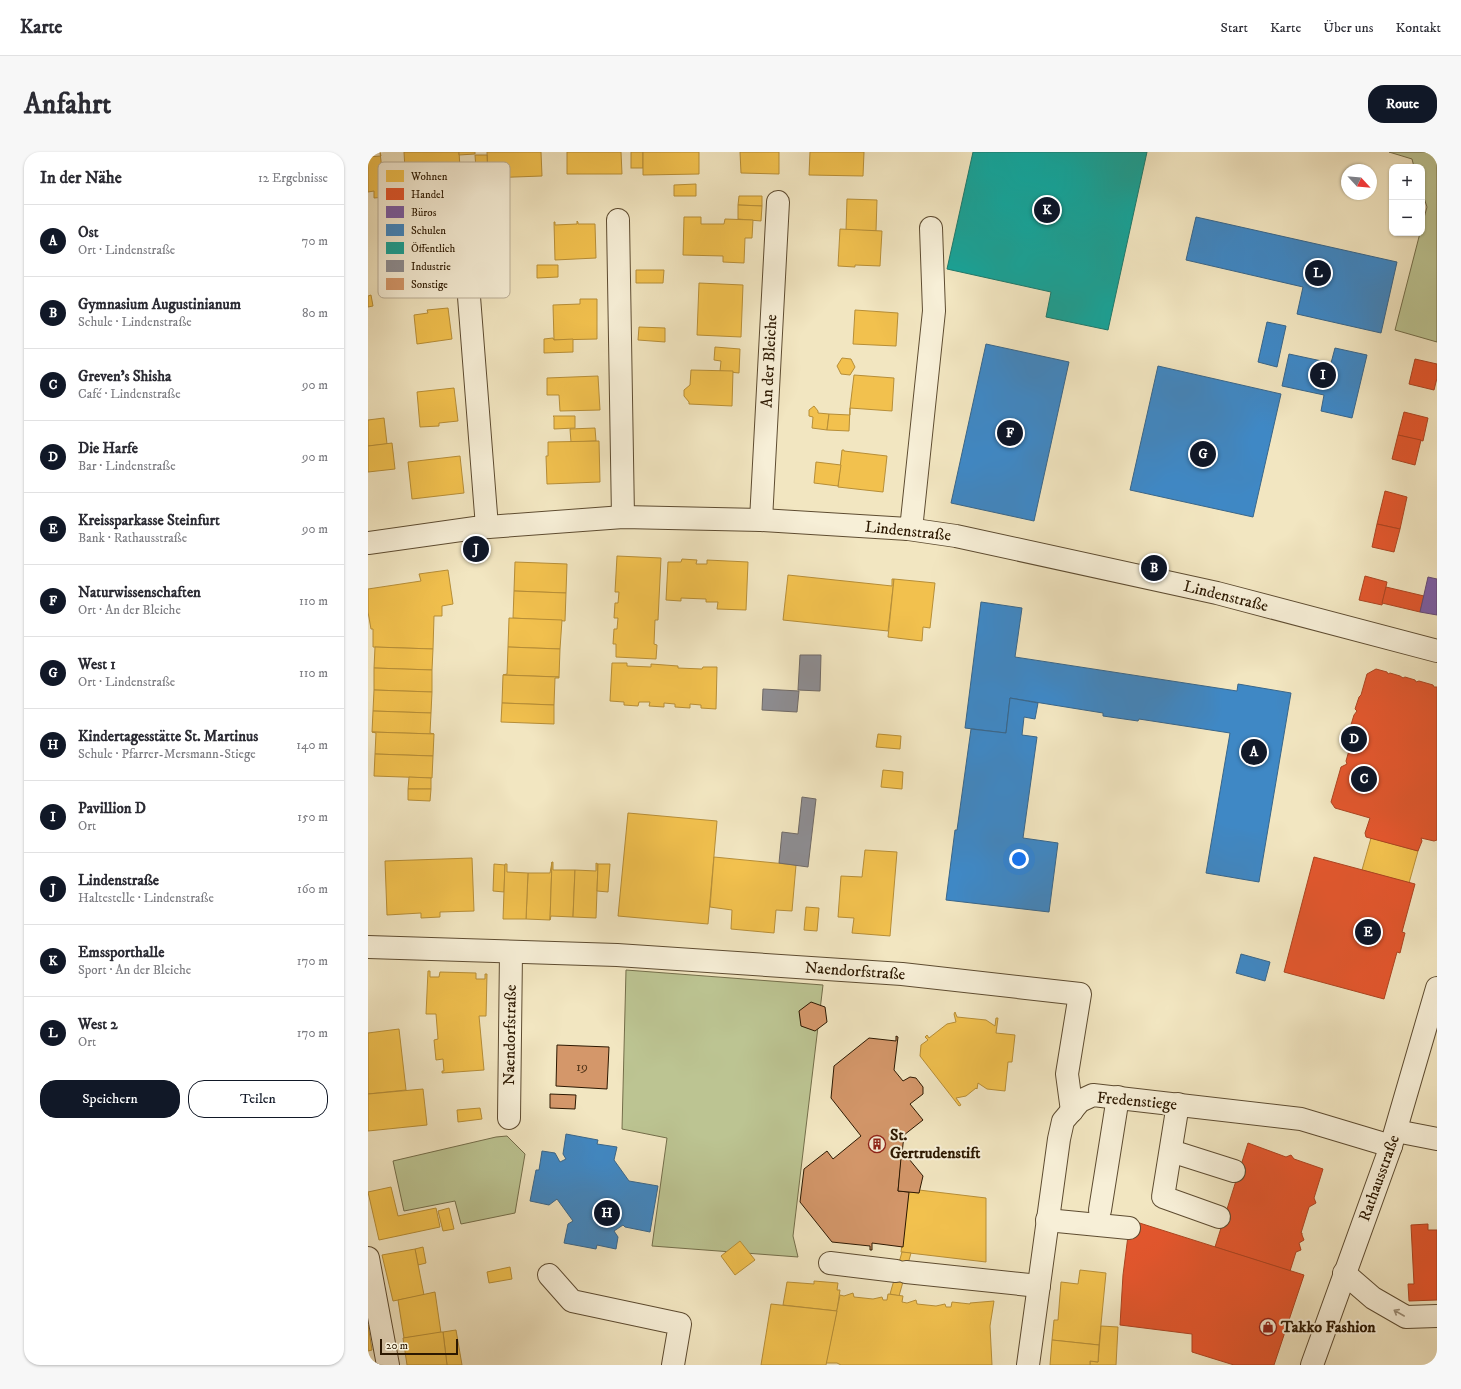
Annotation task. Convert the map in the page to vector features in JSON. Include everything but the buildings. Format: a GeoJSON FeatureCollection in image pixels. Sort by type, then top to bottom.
{"type":"FeatureCollection","features":[{"type":"Feature","properties":{"kind":"street","name":"An der Bleiche"},"geometry":{"type":"LineString","coordinates":[[761,520],[778,202]]}},
{"type":"Feature","properties":{"kind":"street"},"geometry":{"type":"LineString","coordinates":[[618,220],[623,517]]}},
{"type":"Feature","properties":{"kind":"street"},"geometry":{"type":"LineString","coordinates":[[908,529],[912,520],[934,311],[931,228]]}},
{"type":"Feature","properties":{"kind":"street"},"geometry":{"type":"LineString","coordinates":[[469,298],[487,527]]}},
{"type":"Feature","properties":{"kind":"street","name":"Lindenstraße"},"geometry":{"type":"LineString","coordinates":[[368,543],[487,527],[623,517],[761,520],[908,529],[956,536],[1217,593],[1390,640],[1437,651]]}},
{"type":"Feature","properties":{"kind":"street","name":"Naendorfstraße"},"geometry":{"type":"LineString","coordinates":[[368,947],[617,955],[902,974],[1080,994],[1067,1074],[1072,1111]]}},
{"type":"Feature","properties":{"kind":"street","name":"Naendorfstraße"},"geometry":{"type":"LineString","coordinates":[[509,1118],[511,952]]}},
{"type":"Feature","properties":{"kind":"street","name":"Rathausstraße"},"geometry":{"type":"LineString","coordinates":[[1312,1365],[1344,1273],[1394,1139],[1432,1028],[1437,988]]}},
{"type":"Feature","properties":{"kind":"street","name":"Fredenstiege"},"geometry":{"type":"LineString","coordinates":[[1028,1365],[1059,1139],[1063,1121],[1080,1101],[1093,1095],[1118,1097],[1301,1118],[1394,1139],[1437,1139]]}},
{"type":"Feature","properties":{"kind":"street"},"geometry":{"type":"LineString","coordinates":[[1100,1210],[1118,1097]]}},
{"type":"Feature","properties":{"kind":"street"},"geometry":{"type":"LineString","coordinates":[[1178,1104],[1163,1197],[1219,1217]]}},
{"type":"Feature","properties":{"kind":"street"},"geometry":{"type":"LineString","coordinates":[[1171,1151],[1234,1171]]}},
{"type":"Feature","properties":{"kind":"street"},"geometry":{"type":"LineString","coordinates":[[1048,1220],[1129,1228]]}},
{"type":"Feature","properties":{"kind":"street"},"geometry":{"type":"LineString","coordinates":[[368,1258],[382,1364]]}},
{"type":"Feature","properties":{"kind":"street"},"geometry":{"type":"LineString","coordinates":[[830,1263],[1039,1286]]}},
{"type":"Feature","properties":{"kind":"street"},"geometry":{"type":"LineString","coordinates":[[1344,1273],[1374,1298],[1406,1317],[1437,1316]]}},
{"type":"Feature","properties":{"kind":"street"},"geometry":{"type":"LineString","coordinates":[[549,1275],[572,1301],[680,1324],[674,1365]]}},
{"type":"Feature","properties":{"kind":"green space"},"geometry":{"type":"Polygon","coordinates":[[[1389,152],[1437,152],[1437,342],[1395,330],[1419,236],[1425,236],[1425,214],[1427,207],[1425,201],[1425,164],[1413,164],[1412,159],[1389,152]]]}},
{"type":"Feature","properties":{"kind":"green space"},"geometry":{"type":"Polygon","coordinates":[[[626,970],[823,985],[793,1236],[798,1257],[652,1246],[667,1138],[622,1129],[626,970]]]}},
{"type":"Feature","properties":{"kind":"green space"},"geometry":{"type":"Polygon","coordinates":[[[507,1136],[525,1154],[515,1213],[461,1224],[455,1201],[404,1211],[393,1161],[496,1137],[507,1136]]]}},
{"type":"Feature","properties":{"kind":"place","name":"Emssporthalle"},"geometry":{"type":"Point","coordinates":[1047,210]}},
{"type":"Feature","properties":{"kind":"place","name":"West 2"},"geometry":{"type":"Point","coordinates":[1318,273]}},
{"type":"Feature","properties":{"kind":"place","name":"Pavillion D"},"geometry":{"type":"Point","coordinates":[1323,375]}},
{"type":"Feature","properties":{"kind":"place","name":"Naturwissenschaften"},"geometry":{"type":"Point","coordinates":[1010,433]}},
{"type":"Feature","properties":{"kind":"place","name":"West 1"},"geometry":{"type":"Point","coordinates":[1203,454]}},
{"type":"Feature","properties":{"kind":"place","name":"Lindenstraße"},"geometry":{"type":"Point","coordinates":[476,549]}},
{"type":"Feature","properties":{"kind":"place","name":"Gymnasium Augustinianum"},"geometry":{"type":"Point","coordinates":[1154,568]}},
{"type":"Feature","properties":{"kind":"place","name":"Die Harfe"},"geometry":{"type":"Point","coordinates":[1354,739]}},
{"type":"Feature","properties":{"kind":"place","name":"Ost"},"geometry":{"type":"Point","coordinates":[1254,752]}},
{"type":"Feature","properties":{"kind":"place","name":"Greven's Shisha"},"geometry":{"type":"Point","coordinates":[1364,779]}},
{"type":"Feature","properties":{"kind":"place","name":"Kreissparkasse Steinfurt"},"geometry":{"type":"Point","coordinates":[1368,932]}},
{"type":"Feature","properties":{"kind":"place","name":"St. Gertrudenstift"},"geometry":{"type":"Point","coordinates":[877,1144]}},
{"type":"Feature","properties":{"kind":"place","name":"Kindertagesstätte St. Martinus"},"geometry":{"type":"Point","coordinates":[607,1213]}},
{"type":"Feature","properties":{"kind":"place","name":"Takko Fashion"},"geometry":{"type":"Point","coordinates":[1268,1327]}}]}
